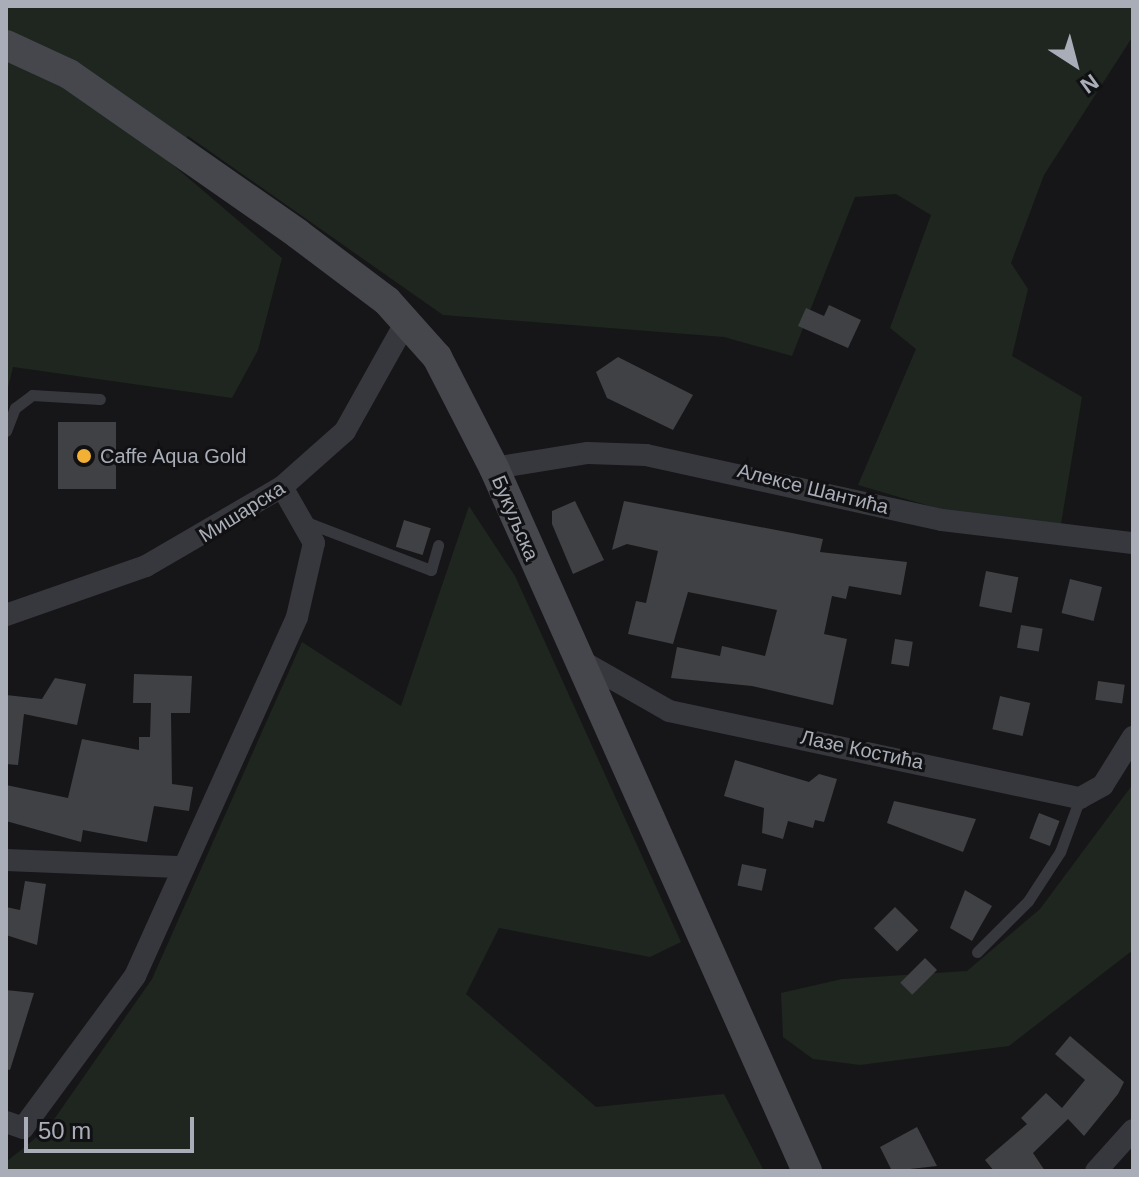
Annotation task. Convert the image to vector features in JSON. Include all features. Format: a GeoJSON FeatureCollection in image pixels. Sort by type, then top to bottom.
{"type":"FeatureCollection","features":[{"type":"Feature","properties":{"kind":"main road","name":"Букуљска"},"geometry":{"type":"LineString","coordinates":[[6,45],[69,74],[345,268],[407,320],[444,368],[494,468],[573,656],[807,1171]]}},
{"type":"Feature","properties":{"kind":"street","name":"Мишарска"},"geometry":{"type":"LineString","coordinates":[[6,615],[146,566],[282,487],[345,431],[407,320]]}},
{"type":"Feature","properties":{"kind":"street","name":"Алексе Шантића"},"geometry":{"type":"LineString","coordinates":[[494,468],[588,453],[646,455],[942,520],[1133,543]]}},
{"type":"Feature","properties":{"kind":"street"},"geometry":{"type":"LineString","coordinates":[[15,1125],[135,976],[297,617],[314,543],[305,522],[282,487]]}},
{"type":"Feature","properties":{"kind":"street","name":"Лазе Костића"},"geometry":{"type":"LineString","coordinates":[[573,656],[669,711],[1080,798]]}},
{"type":"Feature","properties":{"kind":"street"},"geometry":{"type":"LineString","coordinates":[[1080,798],[1103,785],[1133,737]]}},
{"type":"Feature","properties":{"kind":"street"},"geometry":{"type":"LineString","coordinates":[[6,860],[184,867]]}},
{"type":"Feature","properties":{"kind":"street"},"geometry":{"type":"LineString","coordinates":[[1096,1171],[1133,1130]]}},
{"type":"Feature","properties":{"kind":"lane"},"geometry":{"type":"LineString","coordinates":[[6,431],[15,408],[32,395],[100,399]]}},
{"type":"Feature","properties":{"kind":"lane"},"geometry":{"type":"LineString","coordinates":[[305,522],[431,570],[438,545]]}},
{"type":"Feature","properties":{"kind":"lane"},"geometry":{"type":"LineString","coordinates":[[977,952],[1052,864],[1080,798]]}},
{"type":"Feature","properties":{"kind":"shaded area"},"geometry":{"type":"Polygon","coordinates":[[[6,6],[1133,6],[1133,36],[1044,175],[1011,263],[1028,289],[1012,356],[1082,397],[1061,524],[950,512],[858,485],[916,349],[890,328],[931,215],[896,194],[855,197],[792,356],[724,337],[443,315],[188,136],[166,159],[282,258],[258,350],[232,398],[13,367],[6,396],[6,6]]]}},
{"type":"Feature","properties":{"kind":"shaded area"},"geometry":{"type":"Polygon","coordinates":[[[469,506],[515,576],[681,942],[650,957],[499,928],[466,994],[596,1107],[724,1094],[764,1171],[6,1171],[6,1162],[48,1128],[152,979],[302,642],[401,706],[469,506]]]}},
{"type":"Feature","properties":{"kind":"shaded area"},"geometry":{"type":"Polygon","coordinates":[[[1133,784],[1133,950],[1009,1046],[860,1065],[813,1059],[783,1037],[781,993],[842,979],[967,971],[1040,909],[1133,784]]]}},
{"type":"Feature","properties":{"kind":"building"},"geometry":{"type":"Polygon","coordinates":[[[829,305],[861,320],[848,348],[798,326],[806,308],[824,316],[829,305]]]}},
{"type":"Feature","properties":{"kind":"building"},"geometry":{"type":"Polygon","coordinates":[[[618,357],[693,395],[673,430],[607,398],[596,372],[618,357]]]}},
{"type":"Feature","properties":{"kind":"building","name":"Caffe Aqua Gold"},"geometry":{"type":"Polygon","coordinates":[[[58,422],[116,422],[116,489],[58,489],[58,422]]]}},
{"type":"Feature","properties":{"kind":"building"},"geometry":{"type":"Polygon","coordinates":[[[575,501],[604,560],[573,574],[552,524],[552,511],[575,501]]]}},
{"type":"Feature","properties":{"kind":"building"},"geometry":{"type":"Polygon","coordinates":[[[624,501],[823,539],[820,552],[907,562],[901,595],[849,586],[846,599],[832,596],[824,634],[847,639],[833,705],[752,686],[671,678],[677,647],[720,656],[722,646],[765,656],[777,610],[688,592],[673,644],[628,634],[636,601],[646,603],[658,551],[627,544],[612,550],[624,501]]]}},
{"type":"Feature","properties":{"kind":"building"},"geometry":{"type":"Polygon","coordinates":[[[404,520],[431,528],[423,555],[396,547],[404,520]]]}},
{"type":"Feature","properties":{"kind":"building"},"geometry":{"type":"Polygon","coordinates":[[[986,571],[1018,577],[1012,613],[979,606],[986,571]]]}},
{"type":"Feature","properties":{"kind":"building"},"geometry":{"type":"Polygon","coordinates":[[[1070,579],[1102,587],[1094,621],[1062,613],[1070,579]]]}},
{"type":"Feature","properties":{"kind":"building"},"geometry":{"type":"Polygon","coordinates":[[[1021,625],[1043,629],[1039,651],[1017,648],[1021,625]]]}},
{"type":"Feature","properties":{"kind":"building"},"geometry":{"type":"Polygon","coordinates":[[[895,639],[913,642],[909,667],[891,664],[895,639]]]}},
{"type":"Feature","properties":{"kind":"building"},"geometry":{"type":"Polygon","coordinates":[[[134,674],[192,676],[190,713],[171,713],[172,784],[193,787],[189,811],[154,806],[147,842],[83,830],[81,842],[6,821],[6,785],[68,798],[82,739],[139,750],[139,737],[150,737],[151,703],[133,703],[134,674]]]}},
{"type":"Feature","properties":{"kind":"building"},"geometry":{"type":"Polygon","coordinates":[[[55,678],[86,684],[77,725],[24,714],[18,765],[6,764],[6,695],[42,699],[55,678]]]}},
{"type":"Feature","properties":{"kind":"building"},"geometry":{"type":"Polygon","coordinates":[[[1098,681],[1125,685],[1122,704],[1095,700],[1098,681]]]}},
{"type":"Feature","properties":{"kind":"building"},"geometry":{"type":"Polygon","coordinates":[[[1000,696],[1030,703],[1023,736],[992,729],[1000,696]]]}},
{"type":"Feature","properties":{"kind":"building"},"geometry":{"type":"Polygon","coordinates":[[[735,760],[809,782],[819,774],[837,779],[824,822],[815,820],[813,828],[788,821],[783,839],[762,833],[764,808],[724,796],[735,760]]]}},
{"type":"Feature","properties":{"kind":"building"},"geometry":{"type":"Polygon","coordinates":[[[894,801],[976,819],[963,852],[887,823],[894,801]]]}},
{"type":"Feature","properties":{"kind":"building"},"geometry":{"type":"Polygon","coordinates":[[[1039,813],[1060,821],[1050,846],[1029,838],[1039,813]]]}},
{"type":"Feature","properties":{"kind":"building"},"geometry":{"type":"Polygon","coordinates":[[[742,864],[766,869],[762,891],[737,886],[742,864]]]}},
{"type":"Feature","properties":{"kind":"building"},"geometry":{"type":"Polygon","coordinates":[[[25,881],[46,884],[37,945],[6,935],[6,907],[20,910],[25,881]]]}},
{"type":"Feature","properties":{"kind":"building"},"geometry":{"type":"Polygon","coordinates":[[[965,890],[992,906],[972,941],[950,928],[965,890]]]}},
{"type":"Feature","properties":{"kind":"building"},"geometry":{"type":"Polygon","coordinates":[[[895,907],[918,930],[897,952],[874,928],[895,907]]]}},
{"type":"Feature","properties":{"kind":"building"},"geometry":{"type":"Polygon","coordinates":[[[925,958],[937,970],[912,995],[900,983],[925,958]]]}},
{"type":"Feature","properties":{"kind":"building"},"geometry":{"type":"Polygon","coordinates":[[[6,990],[34,993],[10,1070],[6,1069],[6,990]]]}},
{"type":"Feature","properties":{"kind":"building"},"geometry":{"type":"Polygon","coordinates":[[[1070,1036],[1124,1082],[1118,1094],[1084,1136],[1068,1119],[1033,1153],[1045,1171],[994,1171],[985,1160],[1027,1124],[1021,1118],[1046,1093],[1062,1108],[1085,1080],[1055,1054],[1070,1036]]]}},
{"type":"Feature","properties":{"kind":"building"},"geometry":{"type":"Polygon","coordinates":[[[917,1127],[937,1166],[892,1171],[880,1147],[917,1127]]]}},
{"type":"Feature","properties":{"kind":"place","name":"Caffe Aqua Gold"},"geometry":{"type":"Point","coordinates":[84,456]}}]}
